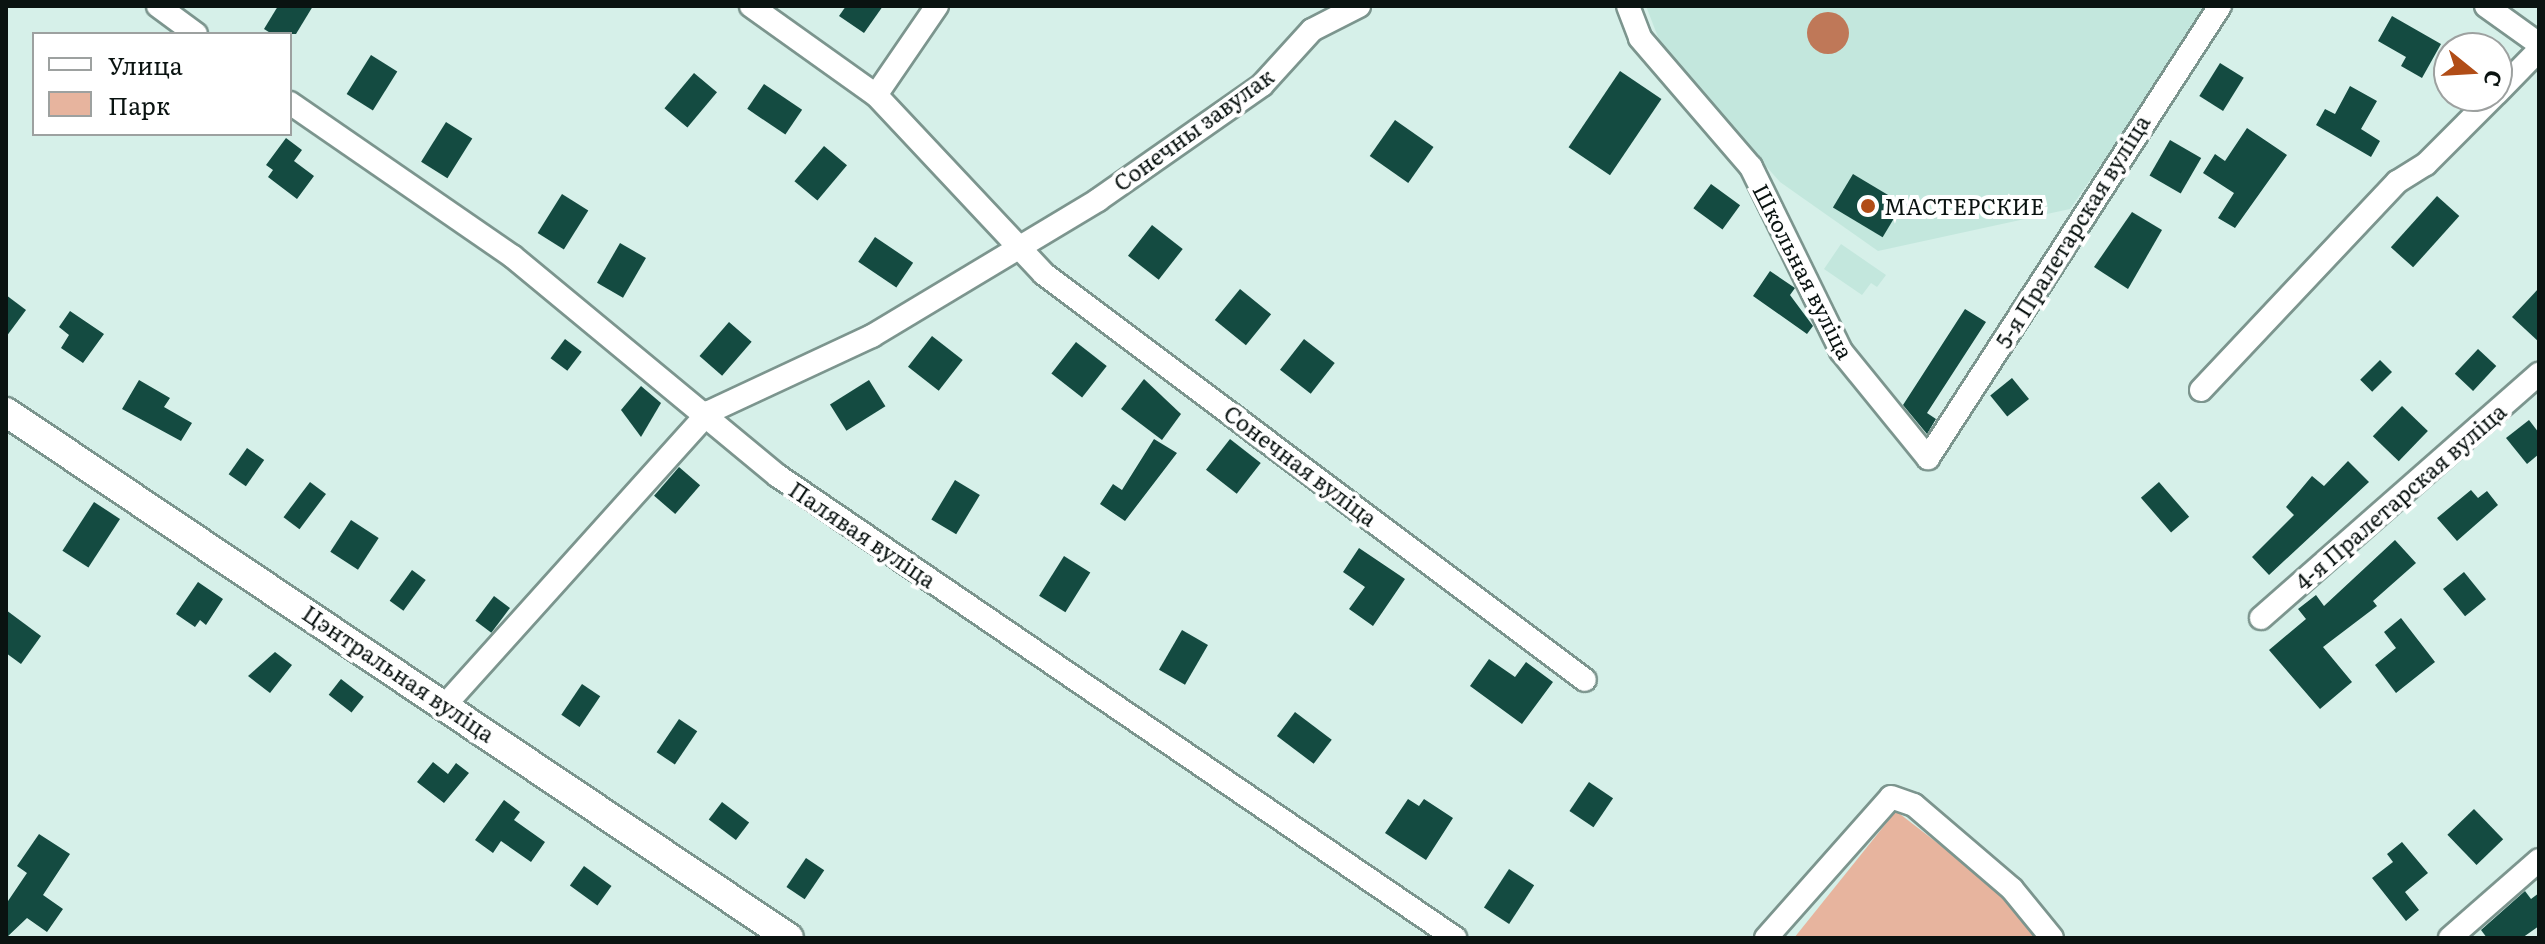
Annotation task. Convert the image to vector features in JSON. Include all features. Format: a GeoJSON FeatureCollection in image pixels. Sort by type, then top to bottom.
{"type":"FeatureCollection","features":[{"type":"Feature","properties":{"kind":"street"},"geometry":{"type":"LineString","coordinates":[[158,6],[193,32]]}},
{"type":"Feature","properties":{"kind":"street","name":"Сонечная вуліца"},"geometry":{"type":"LineString","coordinates":[[751,6],[876,95],[1021,246],[1083,305],[1585,680]]}},
{"type":"Feature","properties":{"kind":"street"},"geometry":{"type":"LineString","coordinates":[[876,95],[937,6]]}},
{"type":"Feature","properties":{"kind":"street","name":"Сонечны завулак"},"geometry":{"type":"LineString","coordinates":[[709,412],[872,336],[1021,246],[1262,85],[1312,30],[1359,6]]}},
{"type":"Feature","properties":{"kind":"street","name":"Школьная вуліца"},"geometry":{"type":"LineString","coordinates":[[1628,6],[1640,38],[1751,167],[1841,351],[1928,458]]}},
{"type":"Feature","properties":{"kind":"street","name":"5-я Пралетарская вуліца"},"geometry":{"type":"LineString","coordinates":[[1928,458],[2084,206],[2220,6]]}},
{"type":"Feature","properties":{"kind":"street"},"geometry":{"type":"LineString","coordinates":[[2486,6],[2539,44]]}},
{"type":"Feature","properties":{"kind":"street"},"geometry":{"type":"LineString","coordinates":[[2513,76],[2539,50]]}},
{"type":"Feature","properties":{"kind":"street","name":"Палявая вуліца"},"geometry":{"type":"LineString","coordinates":[[292,104],[512,256],[709,412],[778,476],[1455,938]]}},
{"type":"Feature","properties":{"kind":"street"},"geometry":{"type":"LineString","coordinates":[[2201,390],[2397,182],[2426,164],[2477,112]]}},
{"type":"Feature","properties":{"kind":"street","name":"4-я Пралетарская вуліца"},"geometry":{"type":"LineString","coordinates":[[2261,618],[2539,374]]}},
{"type":"Feature","properties":{"kind":"street","name":"Цэнтральная вуліца"},"geometry":{"type":"LineString","coordinates":[[6,412],[446,704],[789,938]]}},
{"type":"Feature","properties":{"kind":"street"},"geometry":{"type":"LineString","coordinates":[[446,704],[709,412]]}},
{"type":"Feature","properties":{"kind":"street"},"geometry":{"type":"LineString","coordinates":[[1766,938],[1891,797],[1914,805],[2012,889],[2052,938]]}},
{"type":"Feature","properties":{"kind":"street"},"geometry":{"type":"LineString","coordinates":[[2450,938],[2539,860]]}},
{"type":"Feature","properties":{"kind":"shaded area"},"geometry":{"type":"Polygon","coordinates":[[[1646,6],[2211,6],[2070,209],[1878,251],[1780,182],[1663,50],[1646,6]]]}},
{"type":"Feature","properties":{"kind":"shaded area"},"geometry":{"type":"Polygon","coordinates":[[[1828,12],[1843,18],[1849,33],[1843,48],[1828,54],[1813,48],[1807,33],[1813,18],[1828,12]]]}},
{"type":"Feature","properties":{"kind":"shaded area"},"geometry":{"type":"Polygon","coordinates":[[[1841,244],[1886,275],[1877,287],[1871,283],[1862,295],[1824,269],[1841,244]]]}},
{"type":"Feature","properties":{"kind":"green space"},"geometry":{"type":"Polygon","coordinates":[[[1896,811],[2018,905],[2045,938],[1794,938],[1896,811]]]}},
{"type":"Feature","properties":{"kind":"building"},"geometry":{"type":"Polygon","coordinates":[[[278,6],[313,6],[296,34],[264,29],[278,6]]]}},
{"type":"Feature","properties":{"kind":"building"},"geometry":{"type":"Polygon","coordinates":[[[846,6],[883,6],[864,33],[839,16],[846,6]]]}},
{"type":"Feature","properties":{"kind":"building"},"geometry":{"type":"Polygon","coordinates":[[[2392,16],[2433,39],[2433,58],[2422,78],[2401,66],[2406,57],[2378,41],[2392,16]]]}},
{"type":"Feature","properties":{"kind":"building"},"geometry":{"type":"Polygon","coordinates":[[[371,55],[397,71],[373,110],[347,94],[371,55]]]}},
{"type":"Feature","properties":{"kind":"building"},"geometry":{"type":"Polygon","coordinates":[[[2220,63],[2244,78],[2223,111],[2199,96],[2220,63]]]}},
{"type":"Feature","properties":{"kind":"building"},"geometry":{"type":"Polygon","coordinates":[[[1620,71],[1661,99],[1610,175],[1569,147],[1620,71]]]}},
{"type":"Feature","properties":{"kind":"building"},"geometry":{"type":"Polygon","coordinates":[[[694,73],[717,92],[687,128],[664,108],[694,73]]]}},
{"type":"Feature","properties":{"kind":"building"},"geometry":{"type":"Polygon","coordinates":[[[764,84],[802,110],[785,135],[747,109],[764,84]]]}},
{"type":"Feature","properties":{"kind":"building"},"geometry":{"type":"Polygon","coordinates":[[[2350,86],[2377,101],[2361,129],[2380,141],[2371,157],[2316,125],[2325,109],[2335,114],[2350,86]]]}},
{"type":"Feature","properties":{"kind":"building"},"geometry":{"type":"Polygon","coordinates":[[[1395,120],[1434,147],[1408,183],[1370,156],[1395,120]]]}},
{"type":"Feature","properties":{"kind":"building"},"geometry":{"type":"Polygon","coordinates":[[[446,122],[472,138],[447,178],[421,162],[446,122]]]}},
{"type":"Feature","properties":{"kind":"building"},"geometry":{"type":"Polygon","coordinates":[[[2247,128],[2287,155],[2235,228],[2218,218],[2234,193],[2203,173],[2215,154],[2225,161],[2247,128]]]}},
{"type":"Feature","properties":{"kind":"building"},"geometry":{"type":"Polygon","coordinates":[[[286,138],[302,150],[294,161],[314,176],[297,199],[268,177],[273,170],[266,165],[286,138]]]}},
{"type":"Feature","properties":{"kind":"building"},"geometry":{"type":"Polygon","coordinates":[[[2170,140],[2201,158],[2181,194],[2150,176],[2170,140]]]}},
{"type":"Feature","properties":{"kind":"building"},"geometry":{"type":"Polygon","coordinates":[[[824,146],[847,165],[817,201],[794,181],[824,146]]]}},
{"type":"Feature","properties":{"kind":"building","name":"МАСТЕРСКИЕ"},"geometry":{"type":"Polygon","coordinates":[[[1853,174],[1903,204],[1883,237],[1833,207],[1853,174]]]}},
{"type":"Feature","properties":{"kind":"building"},"geometry":{"type":"Polygon","coordinates":[[[1711,184],[1740,205],[1722,229],[1693,208],[1711,184]]]}},
{"type":"Feature","properties":{"kind":"building"},"geometry":{"type":"Polygon","coordinates":[[[562,194],[588,210],[564,249],[538,233],[562,194]]]}},
{"type":"Feature","properties":{"kind":"building"},"geometry":{"type":"Polygon","coordinates":[[[2437,196],[2459,216],[2413,267],[2391,247],[2437,196]]]}},
{"type":"Feature","properties":{"kind":"building"},"geometry":{"type":"Polygon","coordinates":[[[2132,212],[2162,230],[2128,289],[2094,267],[2132,212]]]}},
{"type":"Feature","properties":{"kind":"building"},"geometry":{"type":"Polygon","coordinates":[[[1152,225],[1183,249],[1159,280],[1128,256],[1152,225]]]}},
{"type":"Feature","properties":{"kind":"building"},"geometry":{"type":"Polygon","coordinates":[[[875,237],[913,263],[896,288],[858,262],[875,237]]]}},
{"type":"Feature","properties":{"kind":"building"},"geometry":{"type":"Polygon","coordinates":[[[620,243],[646,258],[623,298],[597,283],[620,243]]]}},
{"type":"Feature","properties":{"kind":"building"},"geometry":{"type":"Polygon","coordinates":[[[1770,271],[1795,288],[1790,295],[1813,326],[1807,334],[1753,296],[1770,271]]]}},
{"type":"Feature","properties":{"kind":"building"},"geometry":{"type":"Polygon","coordinates":[[[2539,288],[2539,342],[2512,317],[2539,288]]]}},
{"type":"Feature","properties":{"kind":"building"},"geometry":{"type":"Polygon","coordinates":[[[1240,289],[1271,314],[1246,345],[1215,320],[1240,289]]]}},
{"type":"Feature","properties":{"kind":"building"},"geometry":{"type":"Polygon","coordinates":[[[6,295],[26,310],[6,337],[6,295]]]}},
{"type":"Feature","properties":{"kind":"building"},"geometry":{"type":"Polygon","coordinates":[[[1965,309],[1986,322],[1927,413],[1936,419],[1927,434],[1903,405],[1965,309]]]}},
{"type":"Feature","properties":{"kind":"building"},"geometry":{"type":"Polygon","coordinates":[[[70,311],[104,334],[83,363],[61,348],[69,335],[59,327],[70,311]]]}},
{"type":"Feature","properties":{"kind":"building"},"geometry":{"type":"Polygon","coordinates":[[[729,322],[752,342],[722,376],[699,356],[729,322]]]}},
{"type":"Feature","properties":{"kind":"building"},"geometry":{"type":"Polygon","coordinates":[[[932,336],[963,360],[939,391],[908,367],[932,336]]]}},
{"type":"Feature","properties":{"kind":"building"},"geometry":{"type":"Polygon","coordinates":[[[565,339],[582,352],[567,371],[551,358],[565,339]]]}},
{"type":"Feature","properties":{"kind":"building"},"geometry":{"type":"Polygon","coordinates":[[[1304,339],[1335,363],[1311,394],[1280,370],[1304,339]]]}},
{"type":"Feature","properties":{"kind":"building"},"geometry":{"type":"Polygon","coordinates":[[[1076,342],[1107,366],[1082,398],[1051,374],[1076,342]]]}},
{"type":"Feature","properties":{"kind":"building"},"geometry":{"type":"Polygon","coordinates":[[[2478,349],[2496,366],[2473,391],[2455,374],[2478,349]]]}},
{"type":"Feature","properties":{"kind":"building"},"geometry":{"type":"Polygon","coordinates":[[[2380,360],[2392,372],[2372,392],[2360,380],[2380,360]]]}},
{"type":"Feature","properties":{"kind":"building"},"geometry":{"type":"Polygon","coordinates":[[[2012,378],[2029,399],[2007,417],[1990,396],[2012,378]]]}},
{"type":"Feature","properties":{"kind":"building"},"geometry":{"type":"Polygon","coordinates":[[[1144,379],[1181,414],[1162,440],[1121,409],[1144,379]]]}},
{"type":"Feature","properties":{"kind":"building"},"geometry":{"type":"Polygon","coordinates":[[[139,380],[170,398],[164,407],[192,423],[181,441],[122,409],[139,380]]]}},
{"type":"Feature","properties":{"kind":"building"},"geometry":{"type":"Polygon","coordinates":[[[869,380],[885,406],[846,431],[830,404],[869,380]]]}},
{"type":"Feature","properties":{"kind":"building"},"geometry":{"type":"Polygon","coordinates":[[[641,386],[661,403],[641,437],[621,410],[641,386]]]}},
{"type":"Feature","properties":{"kind":"building"},"geometry":{"type":"Polygon","coordinates":[[[2402,406],[2428,431],[2399,461],[2373,436],[2402,406]]]}},
{"type":"Feature","properties":{"kind":"building"},"geometry":{"type":"Polygon","coordinates":[[[2529,420],[2539,433],[2539,454],[2527,464],[2506,438],[2529,420]]]}},
{"type":"Feature","properties":{"kind":"building"},"geometry":{"type":"Polygon","coordinates":[[[1154,439],[1177,453],[1125,521],[1100,504],[1113,484],[1122,490],[1154,439]]]}},
{"type":"Feature","properties":{"kind":"building"},"geometry":{"type":"Polygon","coordinates":[[[1230,439],[1261,463],[1237,494],[1206,470],[1230,439]]]}},
{"type":"Feature","properties":{"kind":"building"},"geometry":{"type":"Polygon","coordinates":[[[247,448],[264,460],[246,486],[229,474],[247,448]]]}},
{"type":"Feature","properties":{"kind":"building"},"geometry":{"type":"Polygon","coordinates":[[[2348,461],[2369,482],[2269,575],[2252,557],[2294,515],[2286,507],[2312,476],[2324,486],[2348,461]]]}},
{"type":"Feature","properties":{"kind":"building"},"geometry":{"type":"Polygon","coordinates":[[[679,467],[700,485],[675,514],[654,496],[679,467]]]}},
{"type":"Feature","properties":{"kind":"building"},"geometry":{"type":"Polygon","coordinates":[[[955,480],[980,495],[956,534],[931,519],[955,480]]]}},
{"type":"Feature","properties":{"kind":"building"},"geometry":{"type":"Polygon","coordinates":[[[310,482],[326,494],[299,529],[284,517],[310,482]]]}},
{"type":"Feature","properties":{"kind":"building"},"geometry":{"type":"Polygon","coordinates":[[[2159,482],[2189,517],[2171,532],[2141,498],[2159,482]]]}},
{"type":"Feature","properties":{"kind":"building"},"geometry":{"type":"Polygon","coordinates":[[[2471,490],[2478,498],[2487,491],[2498,505],[2457,541],[2437,518],[2471,490]]]}},
{"type":"Feature","properties":{"kind":"building"},"geometry":{"type":"Polygon","coordinates":[[[94,502],[120,519],[88,568],[62,551],[94,502]]]}},
{"type":"Feature","properties":{"kind":"building"},"geometry":{"type":"Polygon","coordinates":[[[351,520],[379,538],[358,570],[330,552],[351,520]]]}},
{"type":"Feature","properties":{"kind":"building"},"geometry":{"type":"Polygon","coordinates":[[[2395,540],[2416,563],[2373,601],[2377,606],[2323,647],[2352,682],[2320,709],[2269,650],[2306,619],[2298,609],[2316,595],[2324,606],[2395,540]]]}},
{"type":"Feature","properties":{"kind":"building"},"geometry":{"type":"Polygon","coordinates":[[[1359,548],[1405,579],[1373,626],[1349,609],[1365,587],[1343,572],[1359,548]]]}},
{"type":"Feature","properties":{"kind":"building"},"geometry":{"type":"Polygon","coordinates":[[[1064,556],[1090,572],[1065,612],[1039,596],[1064,556]]]}},
{"type":"Feature","properties":{"kind":"building"},"geometry":{"type":"Polygon","coordinates":[[[412,570],[426,580],[403,611],[390,601],[412,570]]]}},
{"type":"Feature","properties":{"kind":"building"},"geometry":{"type":"Polygon","coordinates":[[[2464,572],[2486,599],[2465,616],[2443,589],[2464,572]]]}},
{"type":"Feature","properties":{"kind":"building"},"geometry":{"type":"Polygon","coordinates":[[[198,582],[223,599],[206,625],[200,620],[195,627],[176,614],[198,582]]]}},
{"type":"Feature","properties":{"kind":"building"},"geometry":{"type":"Polygon","coordinates":[[[494,596],[510,608],[491,633],[475,621],[494,596]]]}},
{"type":"Feature","properties":{"kind":"building"},"geometry":{"type":"Polygon","coordinates":[[[6,610],[41,636],[21,664],[6,653],[6,610]]]}},
{"type":"Feature","properties":{"kind":"building"},"geometry":{"type":"Polygon","coordinates":[[[2401,618],[2435,662],[2396,693],[2375,665],[2396,648],[2384,632],[2401,618]]]}},
{"type":"Feature","properties":{"kind":"building"},"geometry":{"type":"Polygon","coordinates":[[[1182,630],[1208,645],[1185,685],[1159,670],[1182,630]]]}},
{"type":"Feature","properties":{"kind":"building"},"geometry":{"type":"Polygon","coordinates":[[[275,652],[292,665],[270,693],[248,676],[275,652]]]}},
{"type":"Feature","properties":{"kind":"building"},"geometry":{"type":"Polygon","coordinates":[[[1489,659],[1515,677],[1526,662],[1553,682],[1522,724],[1470,686],[1489,659]]]}},
{"type":"Feature","properties":{"kind":"building"},"geometry":{"type":"Polygon","coordinates":[[[341,679],[364,697],[352,713],[329,695],[341,679]]]}},
{"type":"Feature","properties":{"kind":"building"},"geometry":{"type":"Polygon","coordinates":[[[582,684],[600,696],[580,727],[561,715],[582,684]]]}},
{"type":"Feature","properties":{"kind":"building"},"geometry":{"type":"Polygon","coordinates":[[[1295,712],[1332,740],[1314,764],[1277,736],[1295,712]]]}},
{"type":"Feature","properties":{"kind":"building"},"geometry":{"type":"Polygon","coordinates":[[[679,719],[697,731],[675,764],[657,752],[679,719]]]}},
{"type":"Feature","properties":{"kind":"building"},"geometry":{"type":"Polygon","coordinates":[[[433,762],[448,774],[456,763],[469,773],[444,803],[417,782],[433,762]]]}},
{"type":"Feature","properties":{"kind":"building"},"geometry":{"type":"Polygon","coordinates":[[[1589,782],[1613,798],[1593,827],[1569,811],[1589,782]]]}},
{"type":"Feature","properties":{"kind":"building"},"geometry":{"type":"Polygon","coordinates":[[[1408,799],[1419,806],[1424,799],[1453,818],[1426,860],[1385,833],[1408,799]]]}},
{"type":"Feature","properties":{"kind":"building"},"geometry":{"type":"Polygon","coordinates":[[[504,800],[520,812],[514,820],[545,842],[531,862],[501,841],[493,853],[475,840],[504,800]]]}},
{"type":"Feature","properties":{"kind":"building"},"geometry":{"type":"Polygon","coordinates":[[[722,802],[749,822],[736,840],[709,820],[722,802]]]}},
{"type":"Feature","properties":{"kind":"building"},"geometry":{"type":"Polygon","coordinates":[[[2474,809],[2503,839],[2477,865],[2447,835],[2474,809]]]}},
{"type":"Feature","properties":{"kind":"building"},"geometry":{"type":"Polygon","coordinates":[[[39,834],[70,854],[43,895],[63,909],[47,932],[27,918],[6,938],[6,904],[27,873],[17,866],[39,834]]]}},
{"type":"Feature","properties":{"kind":"building"},"geometry":{"type":"Polygon","coordinates":[[[2402,842],[2428,873],[2405,892],[2419,910],[2406,921],[2372,878],[2393,862],[2387,854],[2402,842]]]}},
{"type":"Feature","properties":{"kind":"building"},"geometry":{"type":"Polygon","coordinates":[[[806,858],[824,870],[805,899],[786,887],[806,858]]]}},
{"type":"Feature","properties":{"kind":"building"},"geometry":{"type":"Polygon","coordinates":[[[584,866],[612,886],[597,905],[570,885],[584,866]]]}},
{"type":"Feature","properties":{"kind":"building"},"geometry":{"type":"Polygon","coordinates":[[[1509,869],[1534,885],[1509,924],[1484,908],[1509,869]]]}},
{"type":"Feature","properties":{"kind":"building"},"geometry":{"type":"Polygon","coordinates":[[[2525,891],[2531,899],[2539,893],[2539,926],[2522,938],[2487,938],[2481,930],[2525,891]]]}},
{"type":"Feature","properties":{"kind":"place","name":"МАСТЕРСКИЕ"},"geometry":{"type":"Point","coordinates":[1868,206]}}]}
